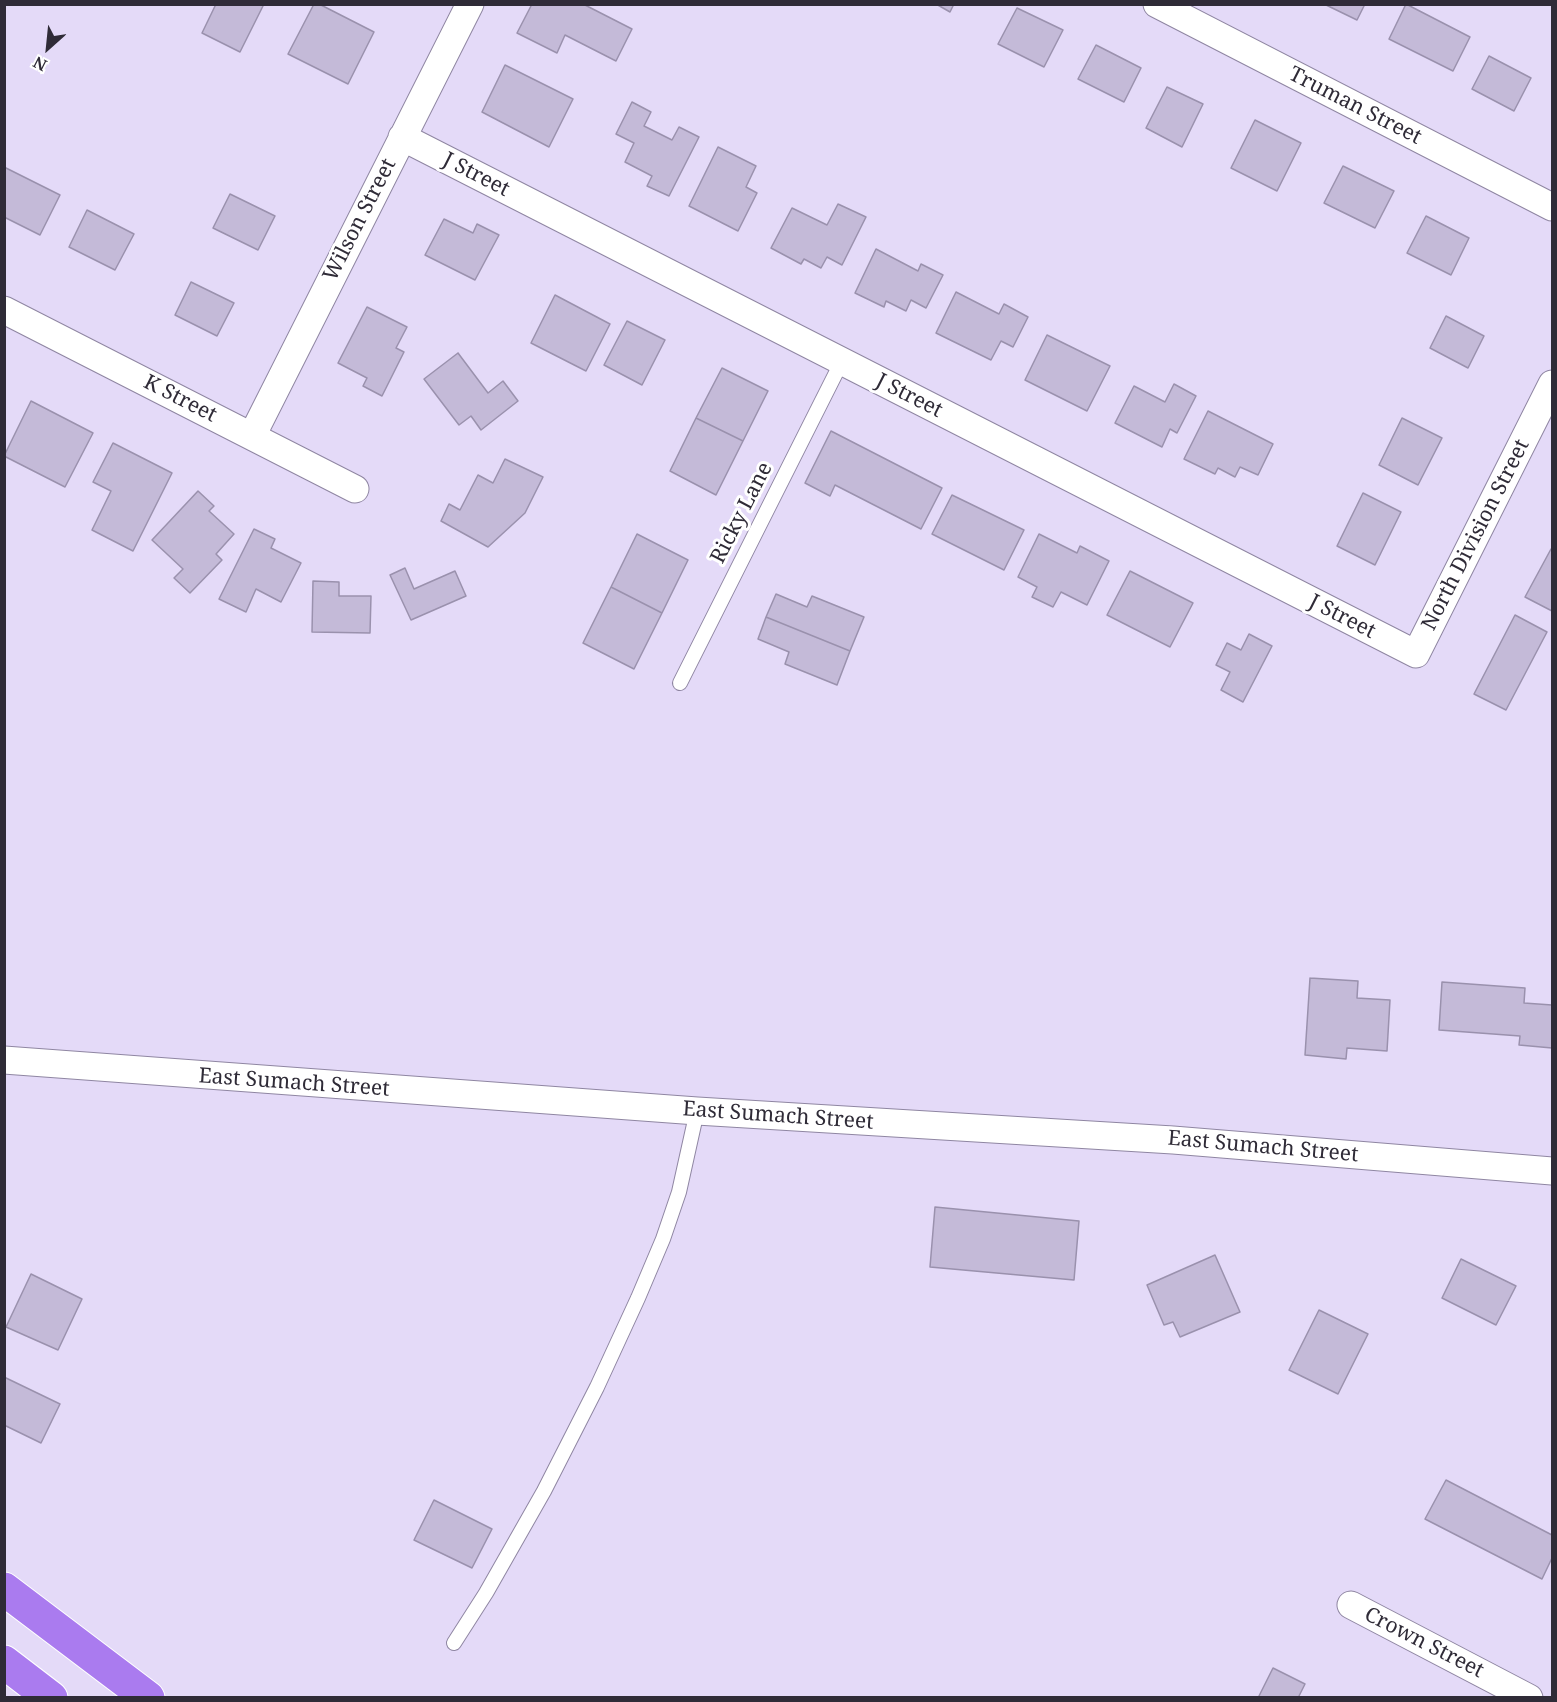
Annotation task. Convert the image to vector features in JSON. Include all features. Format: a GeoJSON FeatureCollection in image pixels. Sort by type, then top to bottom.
{"type":"FeatureCollection","features":[{"type":"Feature","properties":{"kind":"highway"},"geometry":{"type":"LineString","coordinates":[[4,1589],[148,1698]]}},
{"type":"Feature","properties":{"kind":"highway"},"geometry":{"type":"LineString","coordinates":[[4,1662],[51,1698]]}},
{"type":"Feature","properties":{"kind":"street","name":"Wilson Street"},"geometry":{"type":"LineString","coordinates":[[252,436],[470,4]]}},
{"type":"Feature","properties":{"kind":"street","name":"Truman Street"},"geometry":{"type":"LineString","coordinates":[[1157,4],[1552,207]]}},
{"type":"Feature","properties":{"kind":"street","name":"J Street"},"geometry":{"type":"LineString","coordinates":[[402,137],[1416,654]]}},
{"type":"Feature","properties":{"kind":"street","name":"K Street"},"geometry":{"type":"LineString","coordinates":[[4,310],[355,489]]}},
{"type":"Feature","properties":{"kind":"street","name":"North Division Street"},"geometry":{"type":"LineString","coordinates":[[1416,654],[1552,384]]}},
{"type":"Feature","properties":{"kind":"street","name":"East Sumach Street"},"geometry":{"type":"LineString","coordinates":[[4,1060],[697,1111],[1173,1140],[1552,1171]]}},
{"type":"Feature","properties":{"kind":"street","name":"Crown Street"},"geometry":{"type":"LineString","coordinates":[[1351,1605],[1529,1698]]}},
{"type":"Feature","properties":{"kind":"lane","name":"Ricky Lane"},"geometry":{"type":"LineString","coordinates":[[680,683],[842,362]]}},
{"type":"Feature","properties":{"kind":"lane"},"geometry":{"type":"LineString","coordinates":[[454,1643],[486,1593],[544,1491],[634,1308],[663,1239],[679,1192],[697,1111]]}},
{"type":"Feature","properties":{"kind":"building"},"geometry":{"type":"Polygon","coordinates":[[[216,4],[264,4],[240,52],[202,33],[216,4]]]}},
{"type":"Feature","properties":{"kind":"building"},"geometry":{"type":"Polygon","coordinates":[[[314,4],[319,4],[374,32],[348,84],[288,54],[314,4]]]}},
{"type":"Feature","properties":{"kind":"building"},"geometry":{"type":"Polygon","coordinates":[[[532,4],[583,4],[632,29],[616,61],[565,35],[557,53],[517,33],[532,4]]]}},
{"type":"Feature","properties":{"kind":"building"},"geometry":{"type":"Polygon","coordinates":[[[936,4],[954,4],[950,12],[936,4]]]}},
{"type":"Feature","properties":{"kind":"building"},"geometry":{"type":"Polygon","coordinates":[[[1324,4],[1365,4],[1357,20],[1324,4]]]}},
{"type":"Feature","properties":{"kind":"building"},"geometry":{"type":"Polygon","coordinates":[[[1406,4],[1470,37],[1453,71],[1389,39],[1406,4]]]}},
{"type":"Feature","properties":{"kind":"building"},"geometry":{"type":"Polygon","coordinates":[[[1017,8],[1063,30],[1044,67],[998,44],[1017,8]]]}},
{"type":"Feature","properties":{"kind":"building"},"geometry":{"type":"Polygon","coordinates":[[[1096,45],[1141,68],[1124,102],[1078,79],[1096,45]]]}},
{"type":"Feature","properties":{"kind":"building"},"geometry":{"type":"Polygon","coordinates":[[[1489,56],[1531,78],[1514,111],[1472,89],[1489,56]]]}},
{"type":"Feature","properties":{"kind":"building"},"geometry":{"type":"Polygon","coordinates":[[[505,65],[573,99],[549,147],[482,112],[505,65]]]}},
{"type":"Feature","properties":{"kind":"building"},"geometry":{"type":"Polygon","coordinates":[[[1167,87],[1203,104],[1182,147],[1146,128],[1167,87]]]}},
{"type":"Feature","properties":{"kind":"building"},"geometry":{"type":"Polygon","coordinates":[[[632,102],[651,112],[644,126],[672,140],[679,127],[699,137],[669,196],[647,186],[652,176],[625,162],[634,143],[616,134],[632,102]]]}},
{"type":"Feature","properties":{"kind":"building"},"geometry":{"type":"Polygon","coordinates":[[[1255,120],[1301,143],[1277,191],[1231,168],[1255,120]]]}},
{"type":"Feature","properties":{"kind":"building"},"geometry":{"type":"Polygon","coordinates":[[[718,147],[756,166],[746,187],[757,193],[738,231],[689,206],[718,147]]]}},
{"type":"Feature","properties":{"kind":"building"},"geometry":{"type":"Polygon","coordinates":[[[1343,166],[1394,191],[1375,228],[1324,203],[1343,166]]]}},
{"type":"Feature","properties":{"kind":"building"},"geometry":{"type":"Polygon","coordinates":[[[4,167],[60,195],[40,235],[4,217],[4,167]]]}},
{"type":"Feature","properties":{"kind":"building"},"geometry":{"type":"Polygon","coordinates":[[[230,194],[275,216],[258,250],[213,228],[230,194]]]}},
{"type":"Feature","properties":{"kind":"building"},"geometry":{"type":"Polygon","coordinates":[[[838,204],[866,217],[842,265],[827,257],[821,268],[804,259],[801,264],[771,248],[792,208],[827,225],[838,204]]]}},
{"type":"Feature","properties":{"kind":"building"},"geometry":{"type":"Polygon","coordinates":[[[87,210],[134,234],[115,270],[69,247],[87,210]]]}},
{"type":"Feature","properties":{"kind":"building"},"geometry":{"type":"Polygon","coordinates":[[[1426,216],[1469,238],[1451,275],[1407,253],[1426,216]]]}},
{"type":"Feature","properties":{"kind":"building"},"geometry":{"type":"Polygon","coordinates":[[[444,219],[473,233],[477,224],[499,235],[475,280],[425,255],[444,219]]]}},
{"type":"Feature","properties":{"kind":"building"},"geometry":{"type":"Polygon","coordinates":[[[876,249],[918,271],[921,264],[943,275],[926,308],[911,300],[906,311],[886,301],[884,307],[855,293],[876,249]]]}},
{"type":"Feature","properties":{"kind":"building"},"geometry":{"type":"Polygon","coordinates":[[[191,282],[234,303],[217,336],[175,315],[191,282]]]}},
{"type":"Feature","properties":{"kind":"building"},"geometry":{"type":"Polygon","coordinates":[[[956,292],[999,314],[1004,304],[1028,317],[1013,347],[1001,341],[991,360],[936,333],[956,292]]]}},
{"type":"Feature","properties":{"kind":"building"},"geometry":{"type":"Polygon","coordinates":[[[555,295],[610,324],[586,371],[531,343],[555,295]]]}},
{"type":"Feature","properties":{"kind":"building"},"geometry":{"type":"Polygon","coordinates":[[[367,307],[407,327],[396,348],[404,352],[382,396],[363,386],[367,378],[338,363],[367,307]]]}},
{"type":"Feature","properties":{"kind":"building"},"geometry":{"type":"Polygon","coordinates":[[[1446,316],[1484,336],[1468,368],[1430,348],[1446,316]]]}},
{"type":"Feature","properties":{"kind":"building"},"geometry":{"type":"Polygon","coordinates":[[[627,321],[665,340],[642,385],[604,365],[627,321]]]}},
{"type":"Feature","properties":{"kind":"building"},"geometry":{"type":"Polygon","coordinates":[[[1047,335],[1110,366],[1087,411],[1025,380],[1047,335]]]}},
{"type":"Feature","properties":{"kind":"building"},"geometry":{"type":"Polygon","coordinates":[[[458,353],[488,393],[503,381],[518,401],[481,430],[471,416],[459,425],[424,379],[458,353]]]}},
{"type":"Feature","properties":{"kind":"building"},"geometry":{"type":"Polygon","coordinates":[[[722,368],[768,391],[743,441],[696,418],[722,368]]]}},
{"type":"Feature","properties":{"kind":"building"},"geometry":{"type":"Polygon","coordinates":[[[1174,384],[1196,396],[1177,433],[1170,429],[1162,447],[1115,423],[1134,386],[1165,402],[1174,384]]]}},
{"type":"Feature","properties":{"kind":"building"},"geometry":{"type":"Polygon","coordinates":[[[31,401],[93,433],[65,487],[4,456],[31,401]]]}},
{"type":"Feature","properties":{"kind":"building"},"geometry":{"type":"Polygon","coordinates":[[[1208,411],[1273,444],[1258,475],[1240,467],[1235,477],[1218,468],[1215,474],[1184,459],[1208,411]]]}},
{"type":"Feature","properties":{"kind":"building"},"geometry":{"type":"Polygon","coordinates":[[[696,418],[743,441],[716,495],[670,471],[696,418]]]}},
{"type":"Feature","properties":{"kind":"building"},"geometry":{"type":"Polygon","coordinates":[[[1402,418],[1442,438],[1418,485],[1379,465],[1402,418]]]}},
{"type":"Feature","properties":{"kind":"building"},"geometry":{"type":"Polygon","coordinates":[[[831,431],[942,488],[921,529],[835,485],[830,496],[805,483],[831,431]]]}},
{"type":"Feature","properties":{"kind":"building"},"geometry":{"type":"Polygon","coordinates":[[[113,443],[172,473],[133,551],[92,530],[111,491],[93,482],[113,443]]]}},
{"type":"Feature","properties":{"kind":"building"},"geometry":{"type":"Polygon","coordinates":[[[505,459],[543,477],[525,513],[488,547],[441,521],[449,504],[460,510],[478,475],[493,483],[505,459]]]}},
{"type":"Feature","properties":{"kind":"building"},"geometry":{"type":"Polygon","coordinates":[[[198,491],[214,506],[209,511],[234,534],[216,554],[222,560],[190,593],[174,578],[183,569],[152,540],[198,491]]]}},
{"type":"Feature","properties":{"kind":"building"},"geometry":{"type":"Polygon","coordinates":[[[1363,493],[1401,512],[1375,565],[1337,546],[1363,493]]]}},
{"type":"Feature","properties":{"kind":"building"},"geometry":{"type":"Polygon","coordinates":[[[952,495],[1024,530],[1004,570],[932,534],[952,495]]]}},
{"type":"Feature","properties":{"kind":"building"},"geometry":{"type":"Polygon","coordinates":[[[254,529],[275,539],[271,548],[301,563],[281,602],[256,589],[246,612],[219,599],[254,529]]]}},
{"type":"Feature","properties":{"kind":"building"},"geometry":{"type":"Polygon","coordinates":[[[637,534],[688,560],[662,613],[611,587],[637,534]]]}},
{"type":"Feature","properties":{"kind":"building"},"geometry":{"type":"Polygon","coordinates":[[[1039,534],[1077,553],[1080,546],[1109,561],[1087,605],[1061,592],[1053,607],[1032,597],[1037,587],[1018,577],[1039,534]]]}},
{"type":"Feature","properties":{"kind":"building"},"geometry":{"type":"Polygon","coordinates":[[[1552,550],[1552,611],[1525,597],[1552,550]]]}},
{"type":"Feature","properties":{"kind":"building"},"geometry":{"type":"Polygon","coordinates":[[[405,568],[414,589],[455,571],[466,596],[411,620],[390,575],[405,568]]]}},
{"type":"Feature","properties":{"kind":"building"},"geometry":{"type":"Polygon","coordinates":[[[1130,571],[1193,603],[1170,647],[1107,615],[1130,571]]]}},
{"type":"Feature","properties":{"kind":"building"},"geometry":{"type":"Polygon","coordinates":[[[313,581],[339,582],[339,596],[371,596],[370,633],[312,632],[313,581]]]}},
{"type":"Feature","properties":{"kind":"building"},"geometry":{"type":"Polygon","coordinates":[[[611,587],[662,613],[634,669],[583,643],[611,587]]]}},
{"type":"Feature","properties":{"kind":"building"},"geometry":{"type":"Polygon","coordinates":[[[776,594],[807,607],[812,596],[864,617],[850,651],[766,617],[776,594]]]}},
{"type":"Feature","properties":{"kind":"building"},"geometry":{"type":"Polygon","coordinates":[[[1515,615],[1547,632],[1506,710],[1474,694],[1515,615]]]}},
{"type":"Feature","properties":{"kind":"building"},"geometry":{"type":"Polygon","coordinates":[[[766,617],[850,651],[837,685],[785,664],[789,652],[758,639],[766,617]]]}},
{"type":"Feature","properties":{"kind":"building"},"geometry":{"type":"Polygon","coordinates":[[[1249,634],[1272,646],[1243,702],[1221,690],[1230,672],[1216,665],[1227,643],[1241,650],[1249,634]]]}},
{"type":"Feature","properties":{"kind":"building"},"geometry":{"type":"Polygon","coordinates":[[[1310,978],[1358,981],[1357,998],[1390,1000],[1387,1051],[1347,1048],[1346,1059],[1305,1055],[1310,978]]]}},
{"type":"Feature","properties":{"kind":"building"},"geometry":{"type":"Polygon","coordinates":[[[1442,982],[1525,988],[1524,1003],[1552,1005],[1552,1048],[1519,1045],[1520,1036],[1439,1030],[1442,982]]]}},
{"type":"Feature","properties":{"kind":"building"},"geometry":{"type":"Polygon","coordinates":[[[935,1207],[1079,1221],[1074,1280],[930,1267],[935,1207]]]}},
{"type":"Feature","properties":{"kind":"building"},"geometry":{"type":"Polygon","coordinates":[[[1215,1255],[1240,1312],[1180,1337],[1173,1322],[1164,1325],[1147,1285],[1215,1255]]]}},
{"type":"Feature","properties":{"kind":"building"},"geometry":{"type":"Polygon","coordinates":[[[1461,1259],[1516,1286],[1496,1325],[1442,1298],[1461,1259]]]}},
{"type":"Feature","properties":{"kind":"building"},"geometry":{"type":"Polygon","coordinates":[[[31,1274],[82,1299],[58,1350],[6,1327],[31,1274]]]}},
{"type":"Feature","properties":{"kind":"building"},"geometry":{"type":"Polygon","coordinates":[[[1319,1310],[1368,1334],[1338,1394],[1289,1370],[1319,1310]]]}},
{"type":"Feature","properties":{"kind":"building"},"geometry":{"type":"Polygon","coordinates":[[[4,1377],[60,1404],[41,1443],[4,1425],[4,1377]]]}},
{"type":"Feature","properties":{"kind":"building"},"geometry":{"type":"Polygon","coordinates":[[[1446,1480],[1552,1535],[1552,1558],[1542,1579],[1425,1519],[1446,1480]]]}},
{"type":"Feature","properties":{"kind":"building"},"geometry":{"type":"Polygon","coordinates":[[[434,1500],[492,1529],[472,1568],[414,1540],[434,1500]]]}},
{"type":"Feature","properties":{"kind":"building"},"geometry":{"type":"Polygon","coordinates":[[[1273,1668],[1305,1684],[1298,1698],[1258,1698],[1273,1668]]]}}]}
